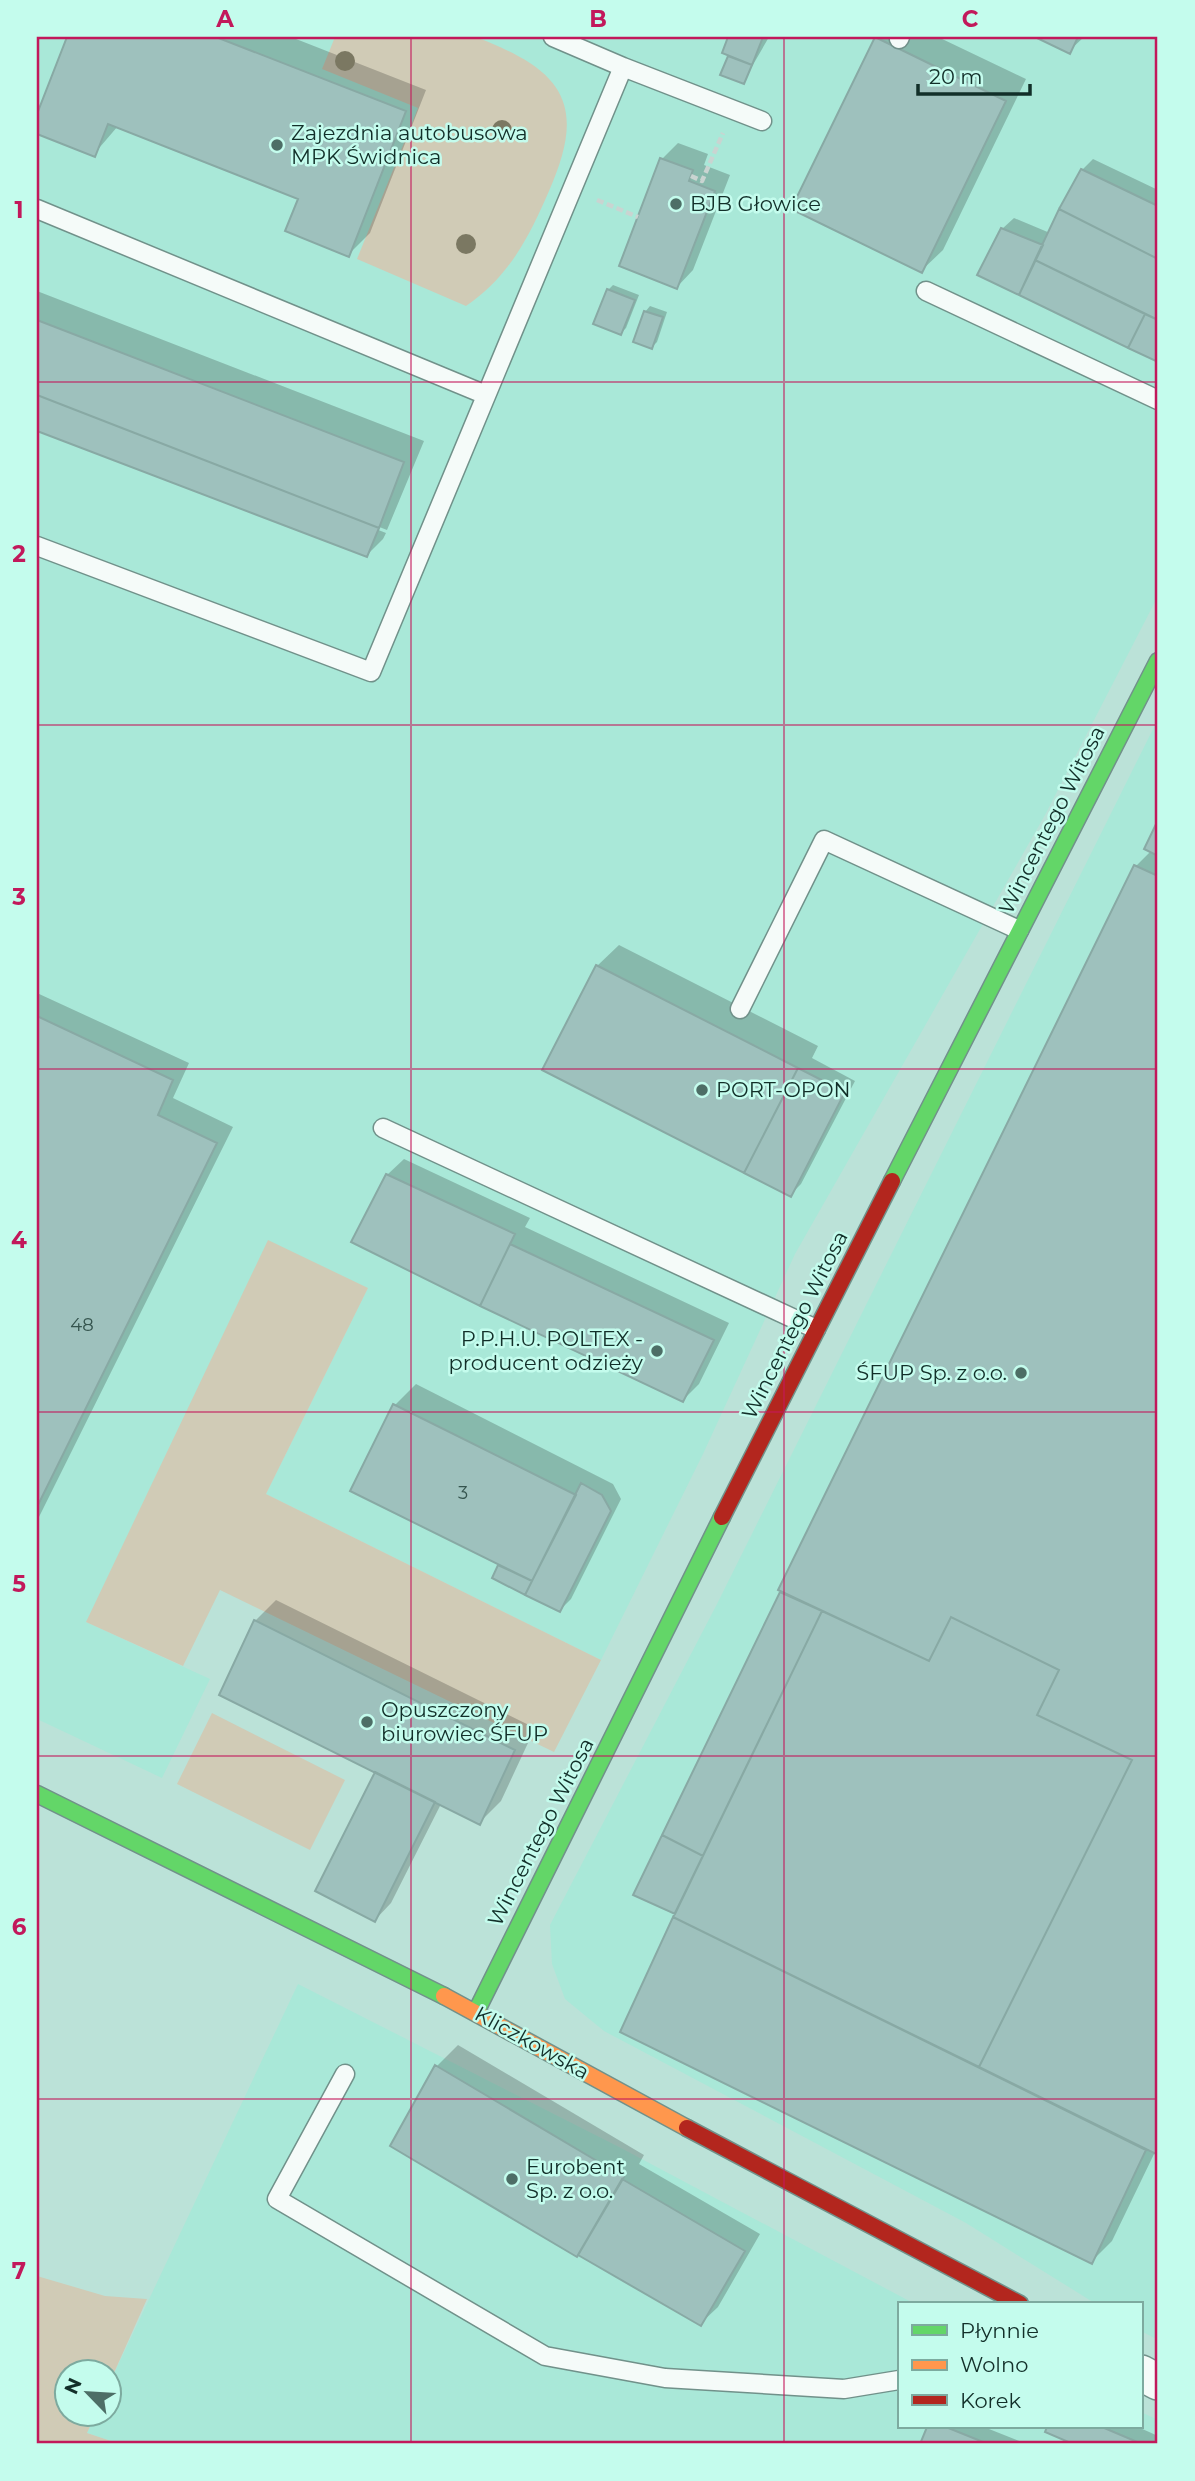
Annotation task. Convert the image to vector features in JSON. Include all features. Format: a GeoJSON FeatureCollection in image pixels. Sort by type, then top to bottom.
{"type":"FeatureCollection","features":[{"type":"Feature","properties":{"kind":"street","name":"Wincentego Witosa"},"geometry":{"type":"LineString","coordinates":[[476,2012],[817,1329],[1158,661]]}},
{"type":"Feature","properties":{"kind":"street","name":"Kliczkowska"},"geometry":{"type":"LineString","coordinates":[[37,1794],[476,2012],[799,2190],[1010,2302]]}},
{"type":"Feature","properties":{"kind":"street"},"geometry":{"type":"LineString","coordinates":[[1142,2374],[1158,2382]]}},
{"type":"Feature","properties":{"kind":"lane"},"geometry":{"type":"LineString","coordinates":[[553,37],[762,121]]}},
{"type":"Feature","properties":{"kind":"lane"},"geometry":{"type":"LineString","coordinates":[[37,546],[371,672],[624,67]]}},
{"type":"Feature","properties":{"kind":"lane"},"geometry":{"type":"LineString","coordinates":[[37,209],[486,395]]}},
{"type":"Feature","properties":{"kind":"lane"},"geometry":{"type":"LineString","coordinates":[[926,290],[1158,400]]}},
{"type":"Feature","properties":{"kind":"lane"},"geometry":{"type":"LineString","coordinates":[[740,1009],[824,840],[1019,930]]}},
{"type":"Feature","properties":{"kind":"lane"},"geometry":{"type":"LineString","coordinates":[[383,1128],[817,1329]]}},
{"type":"Feature","properties":{"kind":"lane"},"geometry":{"type":"LineString","coordinates":[[345,2074],[277,2199],[545,2356],[665,2378],[844,2389],[898,2380]]}},
{"type":"Feature","properties":{"kind":"path"},"geometry":{"type":"LineString","coordinates":[[691,176],[702,181],[733,110]]}},
{"type":"Feature","properties":{"kind":"path"},"geometry":{"type":"LineString","coordinates":[[587,197],[638,217]]}},
{"type":"Feature","properties":{"kind":"shaded area"},"geometry":{"type":"Polygon","coordinates":[[[37,37],[1158,37],[1158,596],[1045,815],[795,1254],[703,1454],[601,1660],[266,1494],[368,1288],[86,1622],[210,1679],[162,1778],[37,1719],[37,37]]]}},
{"type":"Feature","properties":{"kind":"shaded area"},"geometry":{"type":"Polygon","coordinates":[[[335,37],[474,37],[518,56],[538,69],[553,83],[562,98],[567,131],[557,170],[541,208],[506,269],[481,295],[466,306],[357,259],[418,108],[322,69],[335,37]]]}},
{"type":"Feature","properties":{"kind":"shaded area","name":"ŚFUP Sp. z o.o."},"geometry":{"type":"Polygon","coordinates":[[[1158,719],[1158,2340],[1142,2332],[1142,2302],[1093,2302],[966,2223],[604,2031],[565,1999],[552,1964],[550,1925],[717,1604],[1158,719]]]}},
{"type":"Feature","properties":{"kind":"shaded area"},"geometry":{"type":"Polygon","coordinates":[[[268,1240],[368,1288],[266,1494],[601,1660],[554,1752],[220,1590],[183,1666],[86,1622],[268,1240]]]}},
{"type":"Feature","properties":{"kind":"shaded area"},"geometry":{"type":"Polygon","coordinates":[[[212,1713],[345,1780],[310,1850],[177,1784],[212,1713]]]}},
{"type":"Feature","properties":{"kind":"shaded area"},"geometry":{"type":"Polygon","coordinates":[[[298,1984],[619,2147],[911,2302],[898,2302],[898,2428],[1142,2428],[1142,2412],[1158,2420],[1158,2444],[120,2444],[87,2433],[89,2428],[122,2428],[121,2358],[298,1984]]]}},
{"type":"Feature","properties":{"kind":"shaded area"},"geometry":{"type":"Polygon","coordinates":[[[37,2276],[105,2296],[147,2299],[121,2358],[52,2358],[52,2428],[89,2428],[87,2433],[120,2444],[37,2444],[37,2276]]]}},
{"type":"Feature","properties":{"kind":"building","name":"Zajezdnia autobusowa MPK Świdnica"},"geometry":{"type":"Polygon","coordinates":[[[67,37],[216,37],[406,111],[349,257],[285,231],[298,199],[108,124],[95,157],[37,134],[37,114],[67,37]]]}},
{"type":"Feature","properties":{"kind":"building"},"geometry":{"type":"Polygon","coordinates":[[[728,37],[763,37],[752,65],[722,53],[728,37]]]}},
{"type":"Feature","properties":{"kind":"building"},"geometry":{"type":"Polygon","coordinates":[[[875,37],[1006,101],[922,273],[791,209],[875,37]]]}},
{"type":"Feature","properties":{"kind":"building"},"geometry":{"type":"Polygon","coordinates":[[[1035,37],[1078,37],[1070,54],[1035,37]]]}},
{"type":"Feature","properties":{"kind":"building"},"geometry":{"type":"Polygon","coordinates":[[[728,56],[752,65],[744,84],[720,75],[728,56]]]}},
{"type":"Feature","properties":{"kind":"building"},"geometry":{"type":"Polygon","coordinates":[[[660,158],[693,170],[689,181],[715,191],[677,289],[619,266],[660,158]]]}},
{"type":"Feature","properties":{"kind":"building"},"geometry":{"type":"Polygon","coordinates":[[[1081,169],[1158,206],[1158,259],[1059,209],[1081,169]]]}},
{"type":"Feature","properties":{"kind":"building"},"geometry":{"type":"Polygon","coordinates":[[[1059,209],[1158,259],[1158,320],[1035,260],[1059,209]]]}},
{"type":"Feature","properties":{"kind":"building"},"geometry":{"type":"Polygon","coordinates":[[[1001,228],[1043,245],[1019,295],[977,275],[1001,228]]]}},
{"type":"Feature","properties":{"kind":"building"},"geometry":{"type":"Polygon","coordinates":[[[1035,260],[1145,314],[1128,348],[1019,295],[1035,260]]]}},
{"type":"Feature","properties":{"kind":"building"},"geometry":{"type":"Polygon","coordinates":[[[607,289],[635,300],[621,335],[593,324],[607,289]]]}},
{"type":"Feature","properties":{"kind":"building"},"geometry":{"type":"Polygon","coordinates":[[[644,311],[663,317],[652,349],[633,342],[644,311]]]}},
{"type":"Feature","properties":{"kind":"building"},"geometry":{"type":"Polygon","coordinates":[[[1145,314],[1158,320],[1158,362],[1128,348],[1145,314]]]}},
{"type":"Feature","properties":{"kind":"building"},"geometry":{"type":"Polygon","coordinates":[[[37,320],[404,462],[379,528],[37,395],[37,320]]]}},
{"type":"Feature","properties":{"kind":"building"},"geometry":{"type":"Polygon","coordinates":[[[37,395],[379,528],[367,557],[37,431],[37,395]]]}},
{"type":"Feature","properties":{"kind":"building"},"geometry":{"type":"Polygon","coordinates":[[[1158,820],[1158,856],[1144,849],[1158,820]]]}},
{"type":"Feature","properties":{"kind":"building","name":"ŚFUP Sp. z o.o."},"geometry":{"type":"Polygon","coordinates":[[[1134,865],[1158,876],[1158,2155],[979,2067],[1132,1760],[1037,1715],[1059,1670],[951,1617],[929,1661],[778,1590],[1134,865]]]}},
{"type":"Feature","properties":{"kind":"building"},"geometry":{"type":"Polygon","coordinates":[[[596,965],[798,1068],[744,1173],[542,1070],[596,965]]]}},
{"type":"Feature","properties":{"kind":"building"},"geometry":{"type":"Polygon","coordinates":[[[37,1016],[173,1080],[158,1115],[217,1143],[37,1507],[37,1016]]]}},
{"type":"Feature","properties":{"kind":"building"},"geometry":{"type":"Polygon","coordinates":[[[798,1068],[845,1092],[791,1197],[744,1173],[798,1068]]]}},
{"type":"Feature","properties":{"kind":"building"},"geometry":{"type":"Polygon","coordinates":[[[386,1174],[515,1234],[480,1306],[351,1242],[386,1174]]]}},
{"type":"Feature","properties":{"kind":"building"},"geometry":{"type":"Polygon","coordinates":[[[510,1244],[714,1340],[683,1402],[480,1306],[510,1244]]]}},
{"type":"Feature","properties":{"kind":"building"},"geometry":{"type":"Polygon","coordinates":[[[393,1404],[576,1495],[532,1581],[350,1491],[393,1404]]]}},
{"type":"Feature","properties":{"kind":"building"},"geometry":{"type":"Polygon","coordinates":[[[581,1483],[602,1495],[611,1511],[560,1612],[525,1595],[581,1483]]]}},
{"type":"Feature","properties":{"kind":"building"},"geometry":{"type":"Polygon","coordinates":[[[498,1565],[532,1581],[525,1595],[492,1578],[498,1565]]]}},
{"type":"Feature","properties":{"kind":"building"},"geometry":{"type":"Polygon","coordinates":[[[780,1592],[822,1611],[703,1856],[662,1835],[780,1592]]]}},
{"type":"Feature","properties":{"kind":"building"},"geometry":{"type":"Polygon","coordinates":[[[822,1611],[929,1661],[951,1617],[1059,1670],[1037,1715],[1132,1760],[979,2067],[673,1917],[822,1611]]]}},
{"type":"Feature","properties":{"kind":"building","name":"Opuszczony biurowiec ŚFUP"},"geometry":{"type":"Polygon","coordinates":[[[254,1620],[515,1750],[480,1825],[219,1695],[254,1620]]]}},
{"type":"Feature","properties":{"kind":"building"},"geometry":{"type":"Polygon","coordinates":[[[375,1772],[435,1802],[375,1922],[315,1891],[375,1772]]]}},
{"type":"Feature","properties":{"kind":"building"},"geometry":{"type":"Polygon","coordinates":[[[662,1835],[703,1856],[675,1914],[633,1895],[662,1835]]]}},
{"type":"Feature","properties":{"kind":"building"},"geometry":{"type":"Polygon","coordinates":[[[673,1917],[1146,2150],[1092,2264],[620,2032],[673,1917]]]}},
{"type":"Feature","properties":{"kind":"building"},"geometry":{"type":"Polygon","coordinates":[[[435,2065],[624,2177],[577,2257],[390,2146],[435,2065]]]}},
{"type":"Feature","properties":{"kind":"building"},"geometry":{"type":"Polygon","coordinates":[[[622,2179],[745,2251],[701,2326],[578,2255],[622,2179]]]}},
{"type":"Feature","properties":{"kind":"building"},"geometry":{"type":"Polygon","coordinates":[[[927,2428],[948,2428],[988,2444],[920,2444],[927,2428]]]}},
{"type":"Feature","properties":{"kind":"building"},"geometry":{"type":"Polygon","coordinates":[[[1047,2428],[1104,2428],[1142,2444],[1073,2444],[1045,2432],[1047,2428]]]}},
{"type":"Feature","properties":{"kind":"traffic: fast"},"geometry":{"type":"LineString","coordinates":[[892,1181],[1158,661]]}},
{"type":"Feature","properties":{"kind":"traffic: fast"},"geometry":{"type":"LineString","coordinates":[[476,2012],[722,1517]]}},
{"type":"Feature","properties":{"kind":"traffic: fast"},"geometry":{"type":"LineString","coordinates":[[37,1794],[444,1996]]}},
{"type":"Feature","properties":{"kind":"traffic: slow"},"geometry":{"type":"LineString","coordinates":[[444,1996],[687,2128]]}},
{"type":"Feature","properties":{"kind":"traffic: jam"},"geometry":{"type":"LineString","coordinates":[[722,1517],[892,1181]]}},
{"type":"Feature","properties":{"kind":"traffic: jam"},"geometry":{"type":"LineString","coordinates":[[687,2128],[1016,2302]]}},
{"type":"Feature","properties":{"kind":"place","name":"Zajezdnia autobusowa MPK Świdnica"},"geometry":{"type":"Point","coordinates":[277,145]}},
{"type":"Feature","properties":{"kind":"place","name":"BJB Głowice"},"geometry":{"type":"Point","coordinates":[676,204]}},
{"type":"Feature","properties":{"kind":"place","name":"PORT-OPON"},"geometry":{"type":"Point","coordinates":[702,1090]}},
{"type":"Feature","properties":{"kind":"place","name":"P.P.H.U. POLTEX - producent odzieży"},"geometry":{"type":"Point","coordinates":[657,1351]}},
{"type":"Feature","properties":{"kind":"place","name":"ŚFUP Sp. z o.o."},"geometry":{"type":"Point","coordinates":[1021,1373]}},
{"type":"Feature","properties":{"kind":"place","name":"Opuszczony biurowiec ŚFUP"},"geometry":{"type":"Point","coordinates":[367,1722]}},
{"type":"Feature","properties":{"kind":"place","name":"Eurobent Sp. z o.o."},"geometry":{"type":"Point","coordinates":[512,2179]}}]}
